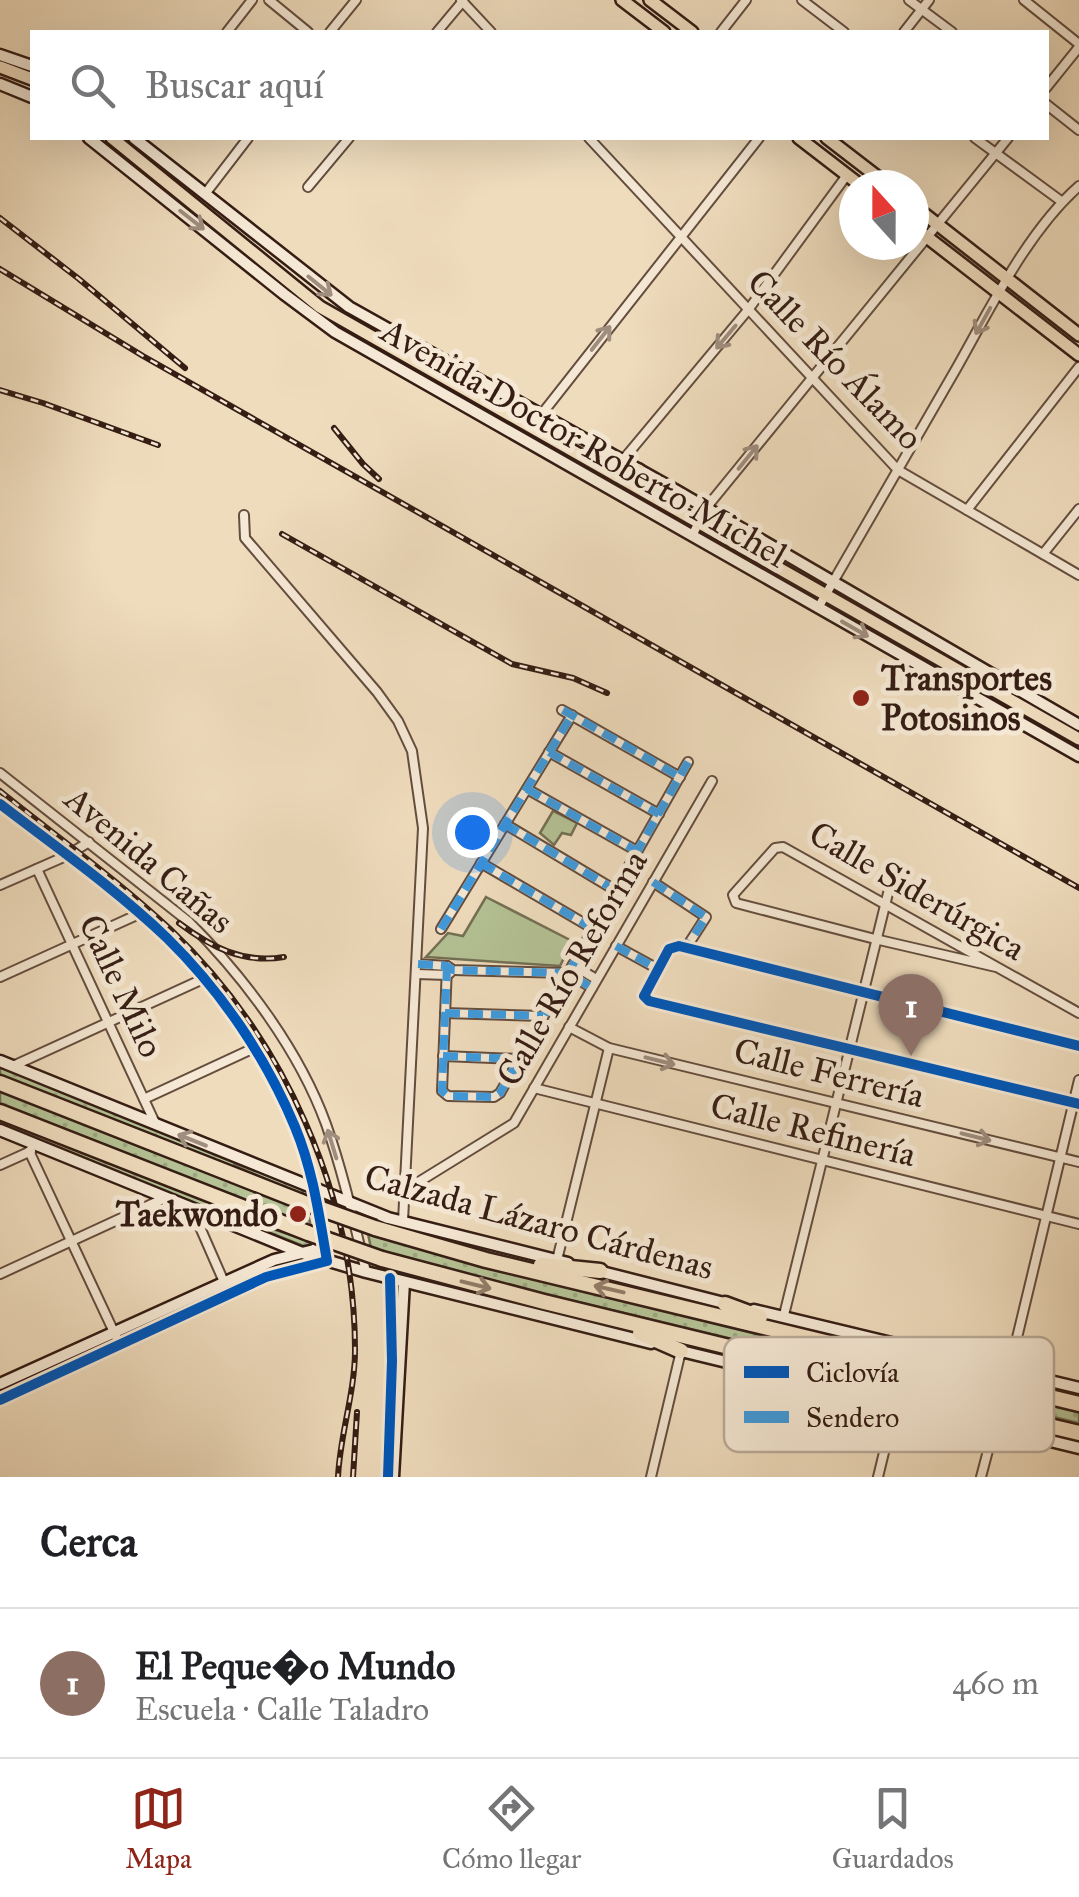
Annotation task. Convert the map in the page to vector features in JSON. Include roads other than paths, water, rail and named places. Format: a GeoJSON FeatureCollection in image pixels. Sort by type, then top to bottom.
{"type":"FeatureCollection","features":[{"type":"Feature","properties":{"kind":"highway","name":"Calzada Lázaro Cárdenas"},"geometry":{"type":"LineString","coordinates":[[0,1083],[375,1228],[486,1260],[811,1337]]}},
{"type":"Feature","properties":{"kind":"highway","name":"Calzada Lázaro Cárdenas"},"geometry":{"type":"LineString","coordinates":[[0,1112],[382,1259],[724,1346]]}},
{"type":"Feature","properties":{"kind":"highway"},"geometry":{"type":"LineString","coordinates":[[486,1260],[600,1271]]}},
{"type":"Feature","properties":{"kind":"highway"},"geometry":{"type":"LineString","coordinates":[[544,1302],[652,1337],[681,1351]]}},
{"type":"Feature","properties":{"kind":"highway"},"geometry":{"type":"LineString","coordinates":[[725,1304],[764,1319],[837,1337]]}},
{"type":"Feature","properties":{"kind":"highway","name":"Calzada Lázaro Cárdenas"},"geometry":{"type":"LineString","coordinates":[[1054,1398],[1079,1404]]}},
{"type":"Feature","properties":{"kind":"highway","name":"Calzada Lázaro Cárdenas"},"geometry":{"type":"LineString","coordinates":[[1054,1431],[1079,1433]]}},
{"type":"Feature","properties":{"kind":"main road"},"geometry":{"type":"LineString","coordinates":[[622,0],[661,30]]}},
{"type":"Feature","properties":{"kind":"main road"},"geometry":{"type":"LineString","coordinates":[[650,0],[689,30]]}},
{"type":"Feature","properties":{"kind":"main road"},"geometry":{"type":"LineString","coordinates":[[0,55],[30,65]]}},
{"type":"Feature","properties":{"kind":"main road"},"geometry":{"type":"LineString","coordinates":[[0,67],[30,77]]}},
{"type":"Feature","properties":{"kind":"main road"},"geometry":{"type":"LineString","coordinates":[[0,84],[30,96]]}},
{"type":"Feature","properties":{"kind":"main road","name":"Avenida Doctor Roberto Michel"},"geometry":{"type":"LineString","coordinates":[[92,140],[251,251],[320,308],[1079,739]]}},
{"type":"Feature","properties":{"kind":"main road","name":"Avenida Doctor Roberto Michel"},"geometry":{"type":"LineString","coordinates":[[114,140],[154,181],[284,294],[335,332],[1079,756]]}},
{"type":"Feature","properties":{"kind":"main road","name":"Avenida Doctor Roberto Michel"},"geometry":{"type":"LineString","coordinates":[[141,140],[349,307],[1079,725]]}},
{"type":"Feature","properties":{"kind":"main road"},"geometry":{"type":"LineString","coordinates":[[820,141],[843,170]]}},
{"type":"Feature","properties":{"kind":"main road"},"geometry":{"type":"LineString","coordinates":[[820,141],[865,170]]}},
{"type":"Feature","properties":{"kind":"main road"},"geometry":{"type":"LineString","coordinates":[[929,218],[1079,335]]}},
{"type":"Feature","properties":{"kind":"main road"},"geometry":{"type":"LineString","coordinates":[[251,251],[262,239]]}},
{"type":"Feature","properties":{"kind":"main road"},"geometry":{"type":"LineString","coordinates":[[929,239],[1079,356]]}},
{"type":"Feature","properties":{"kind":"main road"},"geometry":{"type":"LineString","coordinates":[[526,441],[534,428]]}},
{"type":"Feature","properties":{"kind":"main road"},"geometry":{"type":"LineString","coordinates":[[618,476],[639,470]]}},
{"type":"Feature","properties":{"kind":"main road","name":"Calzada Lázaro Cárdenas"},"geometry":{"type":"LineString","coordinates":[[0,1061],[402,1222],[868,1337]]}},
{"type":"Feature","properties":{"kind":"main road","name":"Calzada Lázaro Cárdenas"},"geometry":{"type":"LineString","coordinates":[[0,1130],[35,1149],[327,1261],[724,1362]]}},
{"type":"Feature","properties":{"kind":"main road"},"geometry":{"type":"LineString","coordinates":[[2,1380],[274,1260],[314,1250],[324,1241]]}},
{"type":"Feature","properties":{"kind":"main road"},"geometry":{"type":"LineString","coordinates":[[0,1400],[266,1277],[327,1261]]}},
{"type":"Feature","properties":{"kind":"main road"},"geometry":{"type":"LineString","coordinates":[[393,1477],[404,1282]]}},
{"type":"Feature","properties":{"kind":"main road","name":"Calzada Lázaro Cárdenas"},"geometry":{"type":"LineString","coordinates":[[1054,1382],[1079,1388]]}},
{"type":"Feature","properties":{"kind":"main road","name":"Calzada Lázaro Cárdenas"},"geometry":{"type":"LineString","coordinates":[[1054,1438],[1079,1448]]}},
{"type":"Feature","properties":{"kind":"street"},"geometry":{"type":"LineString","coordinates":[[229,30],[252,0]]}},
{"type":"Feature","properties":{"kind":"street"},"geometry":{"type":"LineString","coordinates":[[270,0],[306,30]]}},
{"type":"Feature","properties":{"kind":"street"},"geometry":{"type":"LineString","coordinates":[[332,30],[356,0]]}},
{"type":"Feature","properties":{"kind":"street"},"geometry":{"type":"LineString","coordinates":[[723,30],[746,0]]}},
{"type":"Feature","properties":{"kind":"street"},"geometry":{"type":"LineString","coordinates":[[802,0],[841,30]]}},
{"type":"Feature","properties":{"kind":"street"},"geometry":{"type":"LineString","coordinates":[[909,0],[949,30]]}},
{"type":"Feature","properties":{"kind":"street"},"geometry":{"type":"LineString","coordinates":[[906,30],[929,0]]}},
{"type":"Feature","properties":{"kind":"street"},"geometry":{"type":"LineString","coordinates":[[1024,0],[1079,46],[1049,84]]}},
{"type":"Feature","properties":{"kind":"street"},"geometry":{"type":"LineString","coordinates":[[439,30],[463,1],[489,30]]}},
{"type":"Feature","properties":{"kind":"street"},"geometry":{"type":"LineString","coordinates":[[1049,106],[1079,130]]}},
{"type":"Feature","properties":{"kind":"street"},"geometry":{"type":"LineString","coordinates":[[205,194],[246,140]]}},
{"type":"Feature","properties":{"kind":"street"},"geometry":{"type":"LineString","coordinates":[[308,187],[347,140]]}},
{"type":"Feature","properties":{"kind":"street","name":"Calle Río Álamo"},"geometry":{"type":"LineString","coordinates":[[591,140],[898,470],[1079,575]]}},
{"type":"Feature","properties":{"kind":"street"},"geometry":{"type":"LineString","coordinates":[[541,415],[757,140]]}},
{"type":"Feature","properties":{"kind":"street"},"geometry":{"type":"LineString","coordinates":[[977,140],[1061,201]]}},
{"type":"Feature","properties":{"kind":"street"},"geometry":{"type":"LineString","coordinates":[[929,236],[1006,140]]}},
{"type":"Feature","properties":{"kind":"street"},"geometry":{"type":"LineString","coordinates":[[622,461],[748,310],[839,186]]}},
{"type":"Feature","properties":{"kind":"street"},"geometry":{"type":"LineString","coordinates":[[818,608],[998,293],[1061,201],[1079,186]]}},
{"type":"Feature","properties":{"kind":"street"},"geometry":{"type":"LineString","coordinates":[[692,536],[706,508],[910,260]]}},
{"type":"Feature","properties":{"kind":"street"},"geometry":{"type":"LineString","coordinates":[[967,510],[1079,367]]}},
{"type":"Feature","properties":{"kind":"street"},"geometry":{"type":"LineString","coordinates":[[1043,554],[1079,509]]}},
{"type":"Feature","properties":{"kind":"street"},"geometry":{"type":"LineString","coordinates":[[244,515],[245,538],[377,692],[406,735],[412,751],[423,828],[402,1222]]}},
{"type":"Feature","properties":{"kind":"street"},"geometry":{"type":"LineString","coordinates":[[562,710],[680,776]]}},
{"type":"Feature","properties":{"kind":"street"},"geometry":{"type":"LineString","coordinates":[[441,928],[572,715]]}},
{"type":"Feature","properties":{"kind":"street"},"geometry":{"type":"LineString","coordinates":[[550,752],[659,814]]}},
{"type":"Feature","properties":{"kind":"street"},"geometry":{"type":"LineString","coordinates":[[449,970],[442,1092],[448,1096],[498,1096],[688,762]]}},
{"type":"Feature","properties":{"kind":"street","name":"Avenida Cañas"},"geometry":{"type":"LineString","coordinates":[[0,773],[189,922],[255,997],[303,1075],[325,1121],[366,1272]]}},
{"type":"Feature","properties":{"kind":"street","name":"Calle Río Reforma"},"geometry":{"type":"LineString","coordinates":[[404,1191],[514,1124],[712,780]]}},
{"type":"Feature","properties":{"kind":"street"},"geometry":{"type":"LineString","coordinates":[[527,789],[637,852]]}},
{"type":"Feature","properties":{"kind":"street","name":"Avenida Cañas"},"geometry":{"type":"LineString","coordinates":[[0,804],[168,939],[236,1021],[276,1086],[296,1129],[315,1190],[327,1261]]}},
{"type":"Feature","properties":{"kind":"street"},"geometry":{"type":"LineString","coordinates":[[505,824],[615,890]]}},
{"type":"Feature","properties":{"kind":"street"},"geometry":{"type":"LineString","coordinates":[[0,885],[89,842]]}},
{"type":"Feature","properties":{"kind":"street","name":"Calle Siderúrgica"},"geometry":{"type":"LineString","coordinates":[[875,939],[736,903],[734,892],[780,846],[1079,1013]]}},
{"type":"Feature","properties":{"kind":"street"},"geometry":{"type":"LineString","coordinates":[[481,864],[592,928]]}},
{"type":"Feature","properties":{"kind":"street","name":"Calle Milo"},"geometry":{"type":"LineString","coordinates":[[37,869],[156,1126]]}},
{"type":"Feature","properties":{"kind":"street"},"geometry":{"type":"LineString","coordinates":[[784,1316],[892,877]]}},
{"type":"Feature","properties":{"kind":"street"},"geometry":{"type":"LineString","coordinates":[[653,882],[706,917],[686,948]]}},
{"type":"Feature","properties":{"kind":"street"},"geometry":{"type":"LineString","coordinates":[[0,977],[140,914]]}},
{"type":"Feature","properties":{"kind":"street"},"geometry":{"type":"LineString","coordinates":[[875,939],[996,967]]}},
{"type":"Feature","properties":{"kind":"street"},"geometry":{"type":"LineString","coordinates":[[616,946],[658,969]]}},
{"type":"Feature","properties":{"kind":"street"},"geometry":{"type":"LineString","coordinates":[[1076,1103],[644,998],[644,993],[674,946],[1079,1046]]}},
{"type":"Feature","properties":{"kind":"street"},"geometry":{"type":"LineString","coordinates":[[417,969],[570,969],[594,984]]}},
{"type":"Feature","properties":{"kind":"street"},"geometry":{"type":"LineString","coordinates":[[12,1066],[203,979]]}},
{"type":"Feature","properties":{"kind":"street"},"geometry":{"type":"LineString","coordinates":[[445,1014],[543,1016]]}},
{"type":"Feature","properties":{"kind":"street","name":"Calle Ferrería"},"geometry":{"type":"LineString","coordinates":[[569,1028],[608,1048],[1079,1162]]}},
{"type":"Feature","properties":{"kind":"street"},"geometry":{"type":"LineString","coordinates":[[144,1099],[254,1048]]}},
{"type":"Feature","properties":{"kind":"street"},"geometry":{"type":"LineString","coordinates":[[557,1260],[608,1048]]}},
{"type":"Feature","properties":{"kind":"street"},"geometry":{"type":"LineString","coordinates":[[442,1056],[518,1060]]}},
{"type":"Feature","properties":{"kind":"street"},"geometry":{"type":"LineString","coordinates":[[1017,1337],[1079,1080]]}},
{"type":"Feature","properties":{"kind":"street","name":"Calle Refinería"},"geometry":{"type":"LineString","coordinates":[[534,1088],[1079,1224]]}},
{"type":"Feature","properties":{"kind":"street"},"geometry":{"type":"LineString","coordinates":[[0,1165],[35,1149],[120,1345]]}},
{"type":"Feature","properties":{"kind":"street"},"geometry":{"type":"LineString","coordinates":[[0,1274],[165,1198]]}},
{"type":"Feature","properties":{"kind":"street"},"geometry":{"type":"LineString","coordinates":[[192,1209],[224,1282]]}},
{"type":"Feature","properties":{"kind":"street"},"geometry":{"type":"LineString","coordinates":[[651,1477],[681,1351]]}},
{"type":"Feature","properties":{"kind":"street"},"geometry":{"type":"LineString","coordinates":[[878,1477],[884,1452]]}},
{"type":"Feature","properties":{"kind":"street"},"geometry":{"type":"LineString","coordinates":[[981,1477],[987,1452]]}},
{"type":"Feature","properties":{"kind":"railway"},"geometry":{"type":"LineString","coordinates":[[0,218],[185,368]]}},
{"type":"Feature","properties":{"kind":"railway"},"geometry":{"type":"LineString","coordinates":[[0,269],[143,356],[1079,888]]}},
{"type":"Feature","properties":{"kind":"railway"},"geometry":{"type":"LineString","coordinates":[[0,390],[158,445]]}},
{"type":"Feature","properties":{"kind":"railway"},"geometry":{"type":"LineString","coordinates":[[334,428],[379,479]]}},
{"type":"Feature","properties":{"kind":"railway"},"geometry":{"type":"LineString","coordinates":[[282,534],[512,664],[573,678],[607,693]]}},
{"type":"Feature","properties":{"kind":"railway"},"geometry":{"type":"LineString","coordinates":[[0,791],[151,912],[211,972],[247,1019],[305,1122],[342,1234],[352,1292],[354,1366],[338,1477]]}},
{"type":"Feature","properties":{"kind":"railway"},"geometry":{"type":"LineString","coordinates":[[179,923],[228,952],[255,958],[284,957]]}},
{"type":"Feature","properties":{"kind":"railway"},"geometry":{"type":"LineString","coordinates":[[353,1477],[357,1412]]}},
{"type":"Feature","properties":{"kind":"place","name":"Transportes Potosinos"},"geometry":{"type":"Point","coordinates":[861,698]}},
{"type":"Feature","properties":{"kind":"place","name":"El Peque�o Mundo"},"geometry":{"type":"Point","coordinates":[911,1056]}},
{"type":"Feature","properties":{"kind":"place","name":"Taekwondo"},"geometry":{"type":"Point","coordinates":[298,1214]}}]}
